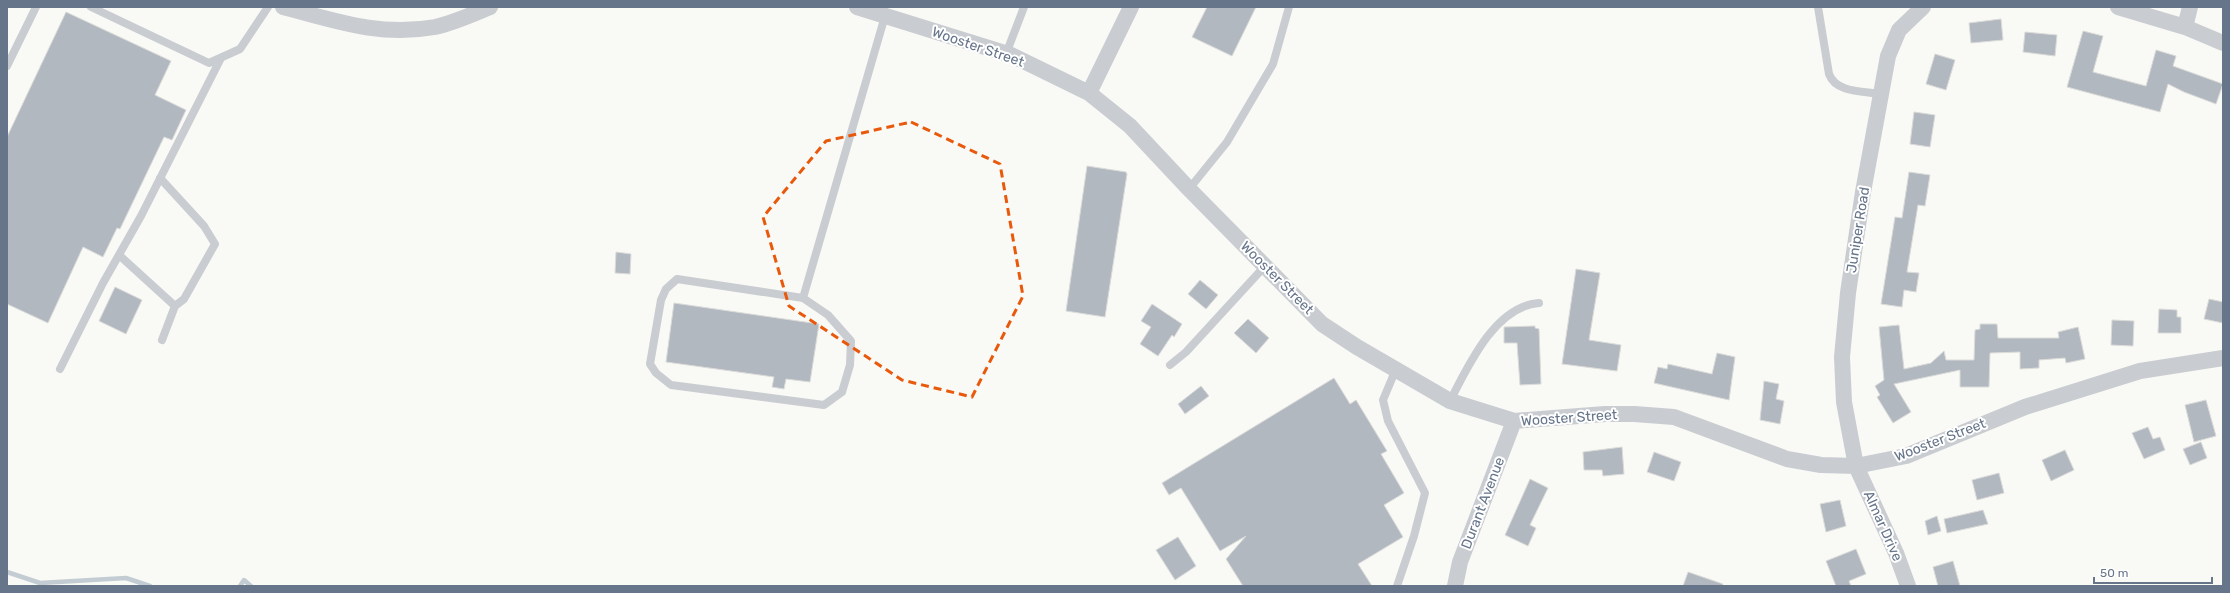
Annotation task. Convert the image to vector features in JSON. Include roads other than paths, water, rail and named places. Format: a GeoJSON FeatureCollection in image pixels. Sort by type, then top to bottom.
{"type":"FeatureCollection","features":[{"type":"Feature","properties":{"kind":"street"},"geometry":{"type":"LineString","coordinates":[[283,7],[354,26],[393,32],[436,26],[490,7]]}},
{"type":"Feature","properties":{"kind":"street","name":"Wooster Street"},"geometry":{"type":"LineString","coordinates":[[857,7],[1006,54],[1089,93],[1130,126],[1189,189],[1322,324],[1396,370],[1450,401],[1514,421],[1605,414],[1634,414],[1674,417],[1787,459],[1821,465],[1856,466],[1906,456],[2025,407],[2140,371],[2223,358]]}},
{"type":"Feature","properties":{"kind":"street"},"geometry":{"type":"LineString","coordinates":[[1089,93],[1131,7]]}},
{"type":"Feature","properties":{"kind":"street","name":"Juniper Road"},"geometry":{"type":"LineString","coordinates":[[1856,466],[1844,402],[1842,357],[1849,285],[1880,94],[1888,56],[1899,30],[1923,7]]}},
{"type":"Feature","properties":{"kind":"street"},"geometry":{"type":"LineString","coordinates":[[2118,7],[2185,27],[2223,43]]}},
{"type":"Feature","properties":{"kind":"street"},"geometry":{"type":"LineString","coordinates":[[2185,27],[2190,7]]}},
{"type":"Feature","properties":{"kind":"street","name":"Durant Avenue"},"geometry":{"type":"LineString","coordinates":[[1455,586],[1460,562],[1514,421]]}},
{"type":"Feature","properties":{"kind":"street","name":"Almar Drive"},"geometry":{"type":"LineString","coordinates":[[1856,466],[1896,553],[1908,586]]}},
{"type":"Feature","properties":{"kind":"lane"},"geometry":{"type":"LineString","coordinates":[[7,66],[36,7]]}},
{"type":"Feature","properties":{"kind":"lane"},"geometry":{"type":"LineString","coordinates":[[91,7],[208,63],[240,49],[268,7]]}},
{"type":"Feature","properties":{"kind":"lane"},"geometry":{"type":"LineString","coordinates":[[1006,54],[1024,7]]}},
{"type":"Feature","properties":{"kind":"lane"},"geometry":{"type":"LineString","coordinates":[[1189,189],[1228,142],[1273,64],[1289,7]]}},
{"type":"Feature","properties":{"kind":"lane"},"geometry":{"type":"LineString","coordinates":[[1818,7],[1832,82],[1838,87],[1880,94]]}},
{"type":"Feature","properties":{"kind":"lane"},"geometry":{"type":"LineString","coordinates":[[803,298],[885,16]]}},
{"type":"Feature","properties":{"kind":"lane"},"geometry":{"type":"LineString","coordinates":[[60,369],[160,178],[220,58]]}},
{"type":"Feature","properties":{"kind":"lane"},"geometry":{"type":"LineString","coordinates":[[160,178],[204,226],[215,244],[184,298],[176,306],[162,340]]}},
{"type":"Feature","properties":{"kind":"lane"},"geometry":{"type":"LineString","coordinates":[[119,256],[176,306]]}},
{"type":"Feature","properties":{"kind":"lane"},"geometry":{"type":"LineString","coordinates":[[1170,365],[1186,352],[1264,266]]}},
{"type":"Feature","properties":{"kind":"lane"},"geometry":{"type":"LineString","coordinates":[[677,279],[803,298],[828,315],[851,341],[850,365],[842,392],[824,405],[671,385],[656,373],[650,364],[661,300],[666,289],[677,279]]}},
{"type":"Feature","properties":{"kind":"lane"},"geometry":{"type":"LineString","coordinates":[[1450,401],[1467,369],[1503,319],[1516,308],[1539,303]]}},
{"type":"Feature","properties":{"kind":"lane"},"geometry":{"type":"LineString","coordinates":[[1396,370],[1383,400],[1388,421],[1425,493],[1414,536],[1397,586]]}},
{"type":"Feature","properties":{"kind":"waterway"},"geometry":{"type":"LineString","coordinates":[[7,572],[40,583],[126,578],[150,586]]}},
{"type":"Feature","properties":{"kind":"waterway"},"geometry":{"type":"LineString","coordinates":[[240,586],[244,580],[251,586]]}}]}
